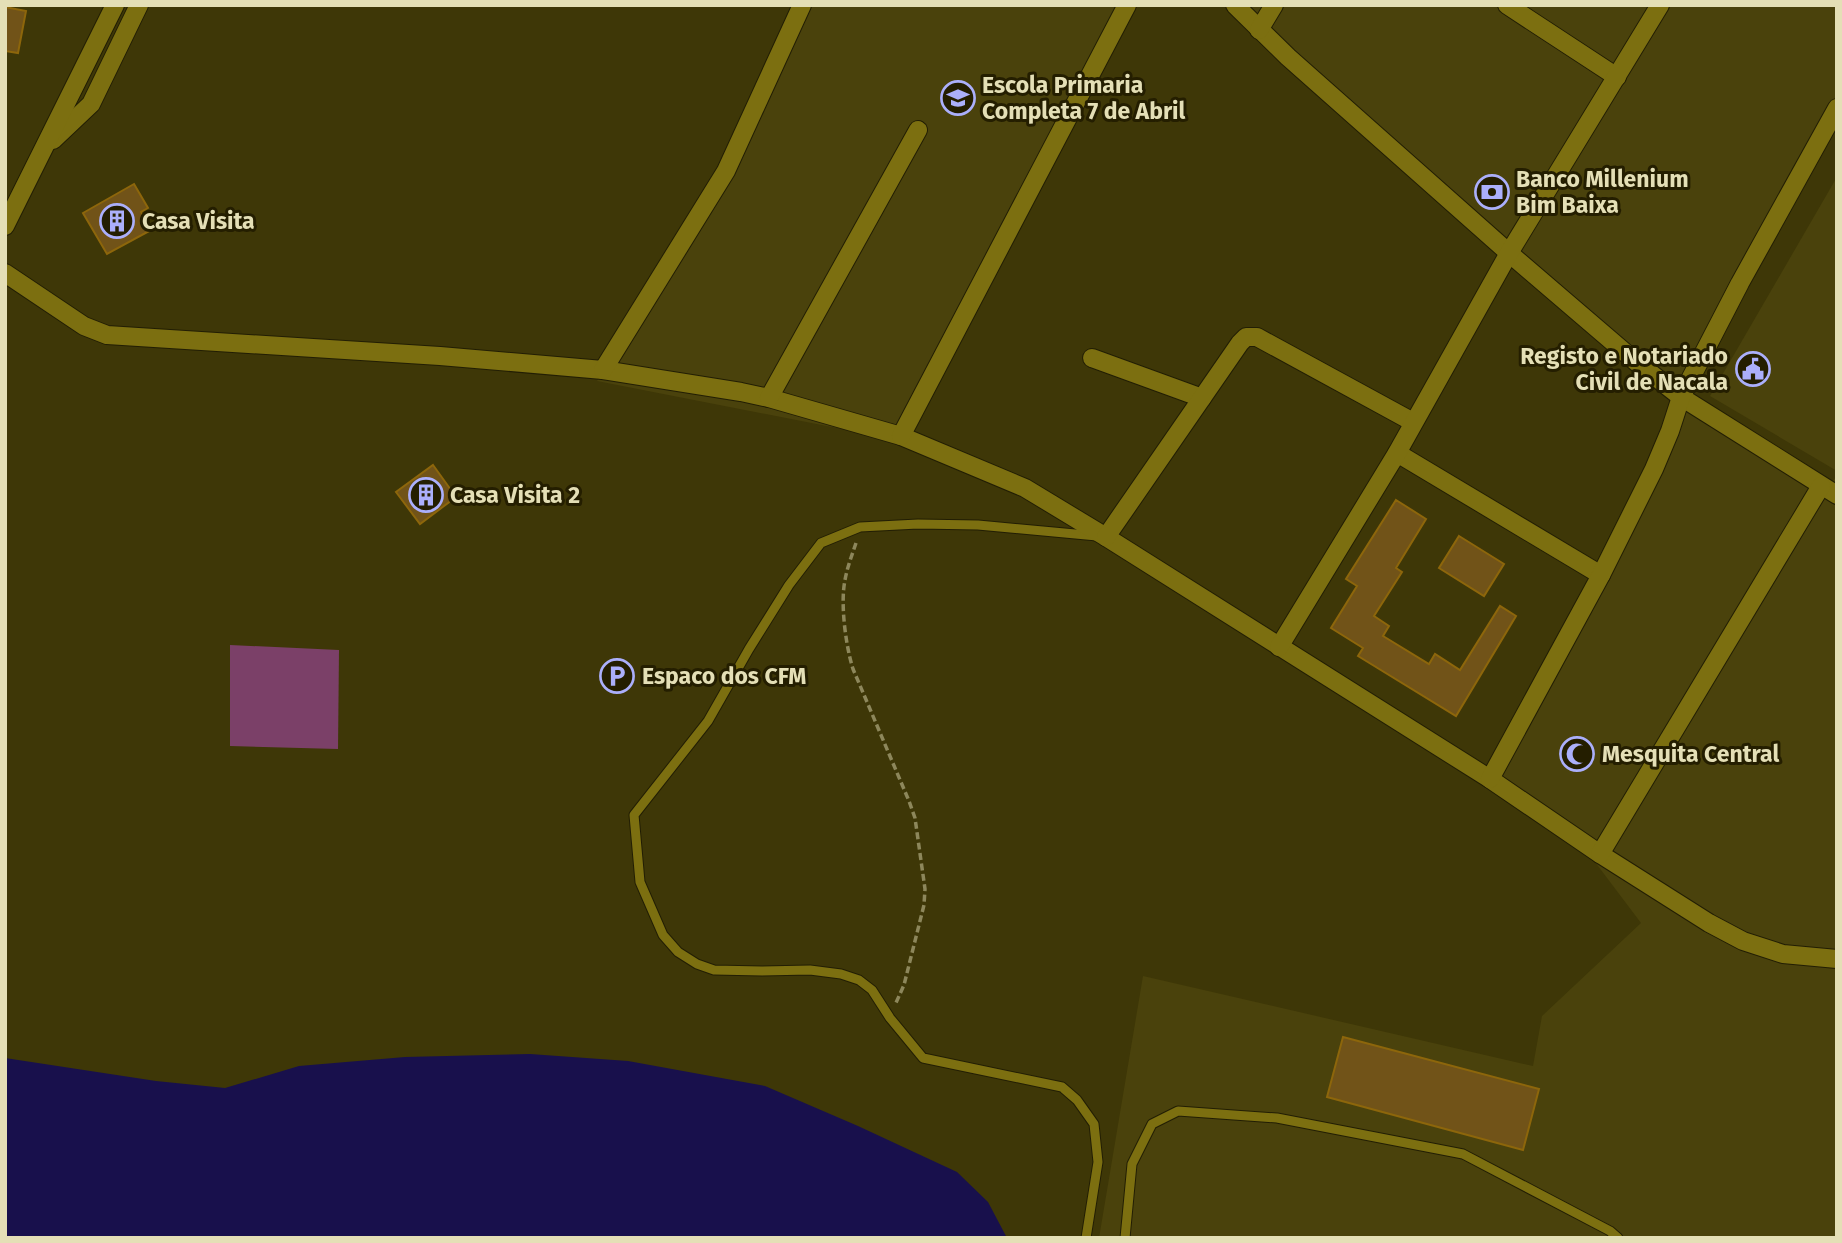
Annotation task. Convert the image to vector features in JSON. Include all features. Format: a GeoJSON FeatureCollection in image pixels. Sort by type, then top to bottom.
{"type":"FeatureCollection","features":[{"type":"Feature","properties":{"kind":"street"},"geometry":{"type":"LineString","coordinates":[[5,226],[115,5]]}},
{"type":"Feature","properties":{"kind":"street"},"geometry":{"type":"LineString","coordinates":[[46,147],[91,104],[139,5]]}},
{"type":"Feature","properties":{"kind":"street"},"geometry":{"type":"LineString","coordinates":[[603,370],[726,171],[802,5]]}},
{"type":"Feature","properties":{"kind":"street"},"geometry":{"type":"LineString","coordinates":[[901,436],[1127,5]]}},
{"type":"Feature","properties":{"kind":"street"},"geometry":{"type":"LineString","coordinates":[[1235,5],[1259,30],[1509,253],[1635,361],[1681,397],[1829,491],[1600,854]]}},
{"type":"Feature","properties":{"kind":"street"},"geometry":{"type":"LineString","coordinates":[[1259,30],[1274,5]]}},
{"type":"Feature","properties":{"kind":"street"},"geometry":{"type":"LineString","coordinates":[[1507,5],[1617,77]]}},
{"type":"Feature","properties":{"kind":"street"},"geometry":{"type":"LineString","coordinates":[[1279,647],[1397,453],[1509,253],[1660,5]]}},
{"type":"Feature","properties":{"kind":"street"},"geometry":{"type":"LineString","coordinates":[[1490,779],[1601,575],[1654,469],[1681,397],[1740,283],[1837,108]]}},
{"type":"Feature","properties":{"kind":"street"},"geometry":{"type":"LineString","coordinates":[[769,398],[918,130]]}},
{"type":"Feature","properties":{"kind":"street"},"geometry":{"type":"LineString","coordinates":[[5,273],[84,326],[107,335],[440,356],[603,370],[769,398],[901,436],[1025,488],[1490,779],[1600,854],[1709,923],[1743,941],[1783,954],[1837,959]]}},
{"type":"Feature","properties":{"kind":"street"},"geometry":{"type":"LineString","coordinates":[[1106,537],[1246,338],[1257,337],[1413,422]]}},
{"type":"Feature","properties":{"kind":"street"},"geometry":{"type":"LineString","coordinates":[[1092,358],[1202,398]]}},
{"type":"Feature","properties":{"kind":"street"},"geometry":{"type":"LineString","coordinates":[[1397,453],[1601,575]]}},
{"type":"Feature","properties":{"kind":"lane"},"geometry":{"type":"LineString","coordinates":[[1086,1238],[1098,1162],[1094,1124],[1077,1100],[1062,1087],[923,1058],[890,1018],[872,990],[859,980],[841,974],[810,970],[714,970],[697,964],[678,952],[663,935],[640,882],[634,815],[708,721],[789,585],[821,543],[860,527],[918,524],[978,525],[1106,537]]}},
{"type":"Feature","properties":{"kind":"lane"},"geometry":{"type":"LineString","coordinates":[[1125,1238],[1132,1164],[1152,1124],[1178,1111],[1277,1118],[1463,1154],[1610,1231],[1618,1238]]}},
{"type":"Feature","properties":{"kind":"path"},"geometry":{"type":"LineString","coordinates":[[860,527],[844,581],[848,651],[853,669],[912,809],[925,889],[924,905],[904,985],[890,1018]]}},
{"type":"Feature","properties":{"kind":"shaded area"},"geometry":{"type":"Polygon","coordinates":[[[797,5],[1131,5],[898,440],[597,381],[728,176],[797,5]]]}},
{"type":"Feature","properties":{"kind":"shaded area"},"geometry":{"type":"Polygon","coordinates":[[[1242,5],[1837,5],[1837,111],[1679,389],[1242,5]]]}},
{"type":"Feature","properties":{"kind":"shaded area"},"geometry":{"type":"Polygon","coordinates":[[[1837,177],[1837,471],[1710,396],[1837,177]]]}},
{"type":"Feature","properties":{"kind":"shaded area"},"geometry":{"type":"Polygon","coordinates":[[[1679,389],[1825,493],[1837,475],[1837,1238],[1099,1238],[1143,976],[1533,1066],[1542,1016],[1641,923],[1595,862],[1492,783],[1601,569],[1679,389]]]}},
{"type":"Feature","properties":{"kind":"shaded area"},"geometry":{"type":"Polygon","coordinates":[[[230,645],[339,650],[338,749],[230,746],[230,645]]]}},
{"type":"Feature","properties":{"kind":"shaded area"},"geometry":{"type":"Polygon","coordinates":[[[530,1054],[628,1061],[765,1086],[957,1172],[988,1202],[1007,1238],[5,1238],[5,1058],[156,1081],[225,1088],[299,1066],[405,1057],[530,1054]]]}},
{"type":"Feature","properties":{"kind":"building"},"geometry":{"type":"Polygon","coordinates":[[[5,7],[26,11],[18,53],[5,51],[5,7]]]}},
{"type":"Feature","properties":{"kind":"building","name":"Casa Visita"},"geometry":{"type":"Polygon","coordinates":[[[134,184],[148,208],[141,212],[151,230],[107,254],[83,213],[134,184]]]}},
{"type":"Feature","properties":{"kind":"building","name":"Casa Visita 2"},"geometry":{"type":"Polygon","coordinates":[[[433,465],[456,497],[420,524],[396,492],[433,465]]]}},
{"type":"Feature","properties":{"kind":"building"},"geometry":{"type":"Polygon","coordinates":[[[1396,500],[1426,519],[1396,568],[1402,572],[1374,616],[1389,626],[1383,636],[1429,664],[1435,654],[1460,670],[1500,606],[1516,616],[1456,716],[1358,656],[1363,648],[1331,628],[1357,586],[1346,579],[1396,500]]]}},
{"type":"Feature","properties":{"kind":"building"},"geometry":{"type":"Polygon","coordinates":[[[1459,536],[1504,564],[1484,596],[1439,568],[1459,536]]]}},
{"type":"Feature","properties":{"kind":"building"},"geometry":{"type":"Polygon","coordinates":[[[1343,1037],[1539,1089],[1523,1150],[1327,1097],[1343,1037]]]}},
{"type":"Feature","properties":{"kind":"place","name":"Escola Primaria Completa 7 de Abril"},"geometry":{"type":"Point","coordinates":[958,98]}},
{"type":"Feature","properties":{"kind":"place","name":"Banco Millenium Bim Baixa"},"geometry":{"type":"Point","coordinates":[1492,192]}},
{"type":"Feature","properties":{"kind":"place","name":"Casa Visita"},"geometry":{"type":"Point","coordinates":[117,221]}},
{"type":"Feature","properties":{"kind":"place","name":"Registo e Notariado Civil de Nacala"},"geometry":{"type":"Point","coordinates":[1753,369]}},
{"type":"Feature","properties":{"kind":"place","name":"Casa Visita 2"},"geometry":{"type":"Point","coordinates":[426,495]}},
{"type":"Feature","properties":{"kind":"place","name":"Espaco dos CFM"},"geometry":{"type":"Point","coordinates":[617,676]}},
{"type":"Feature","properties":{"kind":"place","name":"Mesquita Central"},"geometry":{"type":"Point","coordinates":[1577,754]}}]}
